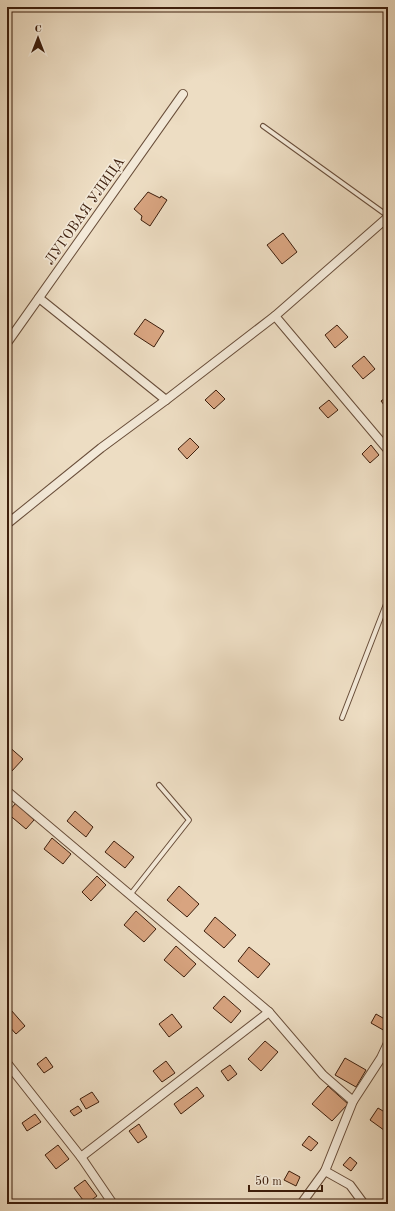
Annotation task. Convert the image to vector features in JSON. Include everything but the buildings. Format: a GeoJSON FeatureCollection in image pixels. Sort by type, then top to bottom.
{"type":"FeatureCollection","features":[{"type":"Feature","properties":{"kind":"street","name":"ЛУГОВАЯ УЛИЦА"},"geometry":{"type":"LineString","coordinates":[[7,343],[183,94]]}},
{"type":"Feature","properties":{"kind":"street"},"geometry":{"type":"LineString","coordinates":[[7,524],[101,448],[275,316],[388,217]]}},
{"type":"Feature","properties":{"kind":"street"},"geometry":{"type":"LineString","coordinates":[[39,298],[166,400]]}},
{"type":"Feature","properties":{"kind":"street"},"geometry":{"type":"LineString","coordinates":[[275,316],[388,450]]}},
{"type":"Feature","properties":{"kind":"street"},"geometry":{"type":"LineString","coordinates":[[7,791],[269,1012],[323,1075],[352,1102]]}},
{"type":"Feature","properties":{"kind":"street"},"geometry":{"type":"LineString","coordinates":[[80,1157],[269,1012]]}},
{"type":"Feature","properties":{"kind":"street"},"geometry":{"type":"LineString","coordinates":[[301,1204],[325,1171],[352,1102],[384,1060],[388,1043]]}},
{"type":"Feature","properties":{"kind":"street"},"geometry":{"type":"LineString","coordinates":[[7,1063],[80,1157],[113,1204]]}},
{"type":"Feature","properties":{"kind":"street"},"geometry":{"type":"LineString","coordinates":[[325,1171],[350,1185],[364,1204]]}},
{"type":"Feature","properties":{"kind":"lane"},"geometry":{"type":"LineString","coordinates":[[263,126],[388,217]]}},
{"type":"Feature","properties":{"kind":"lane"},"geometry":{"type":"LineString","coordinates":[[342,718],[388,599]]}},
{"type":"Feature","properties":{"kind":"lane"},"geometry":{"type":"LineString","coordinates":[[130,895],[189,820],[159,785]]}}]}
